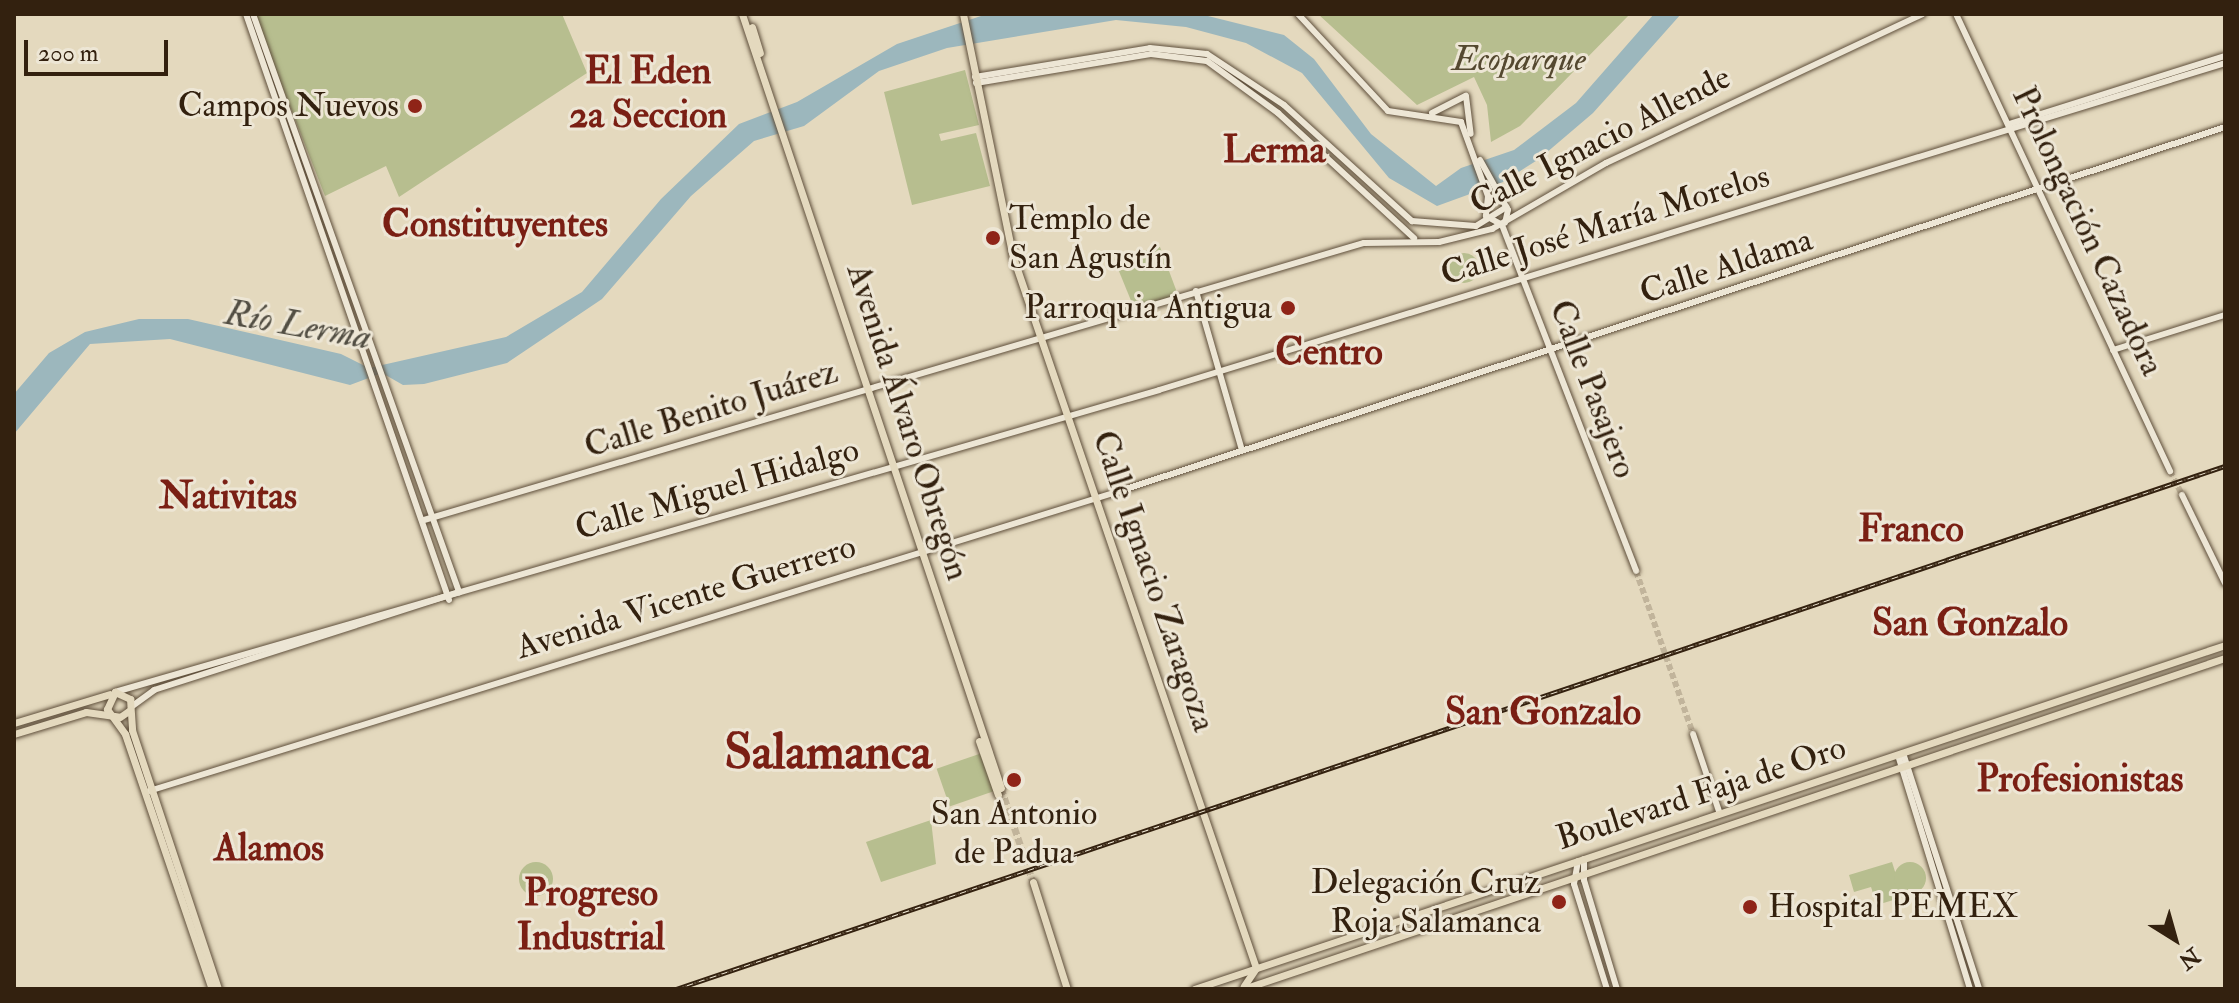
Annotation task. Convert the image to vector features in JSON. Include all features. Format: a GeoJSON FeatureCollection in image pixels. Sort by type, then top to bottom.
{"type":"FeatureCollection","features":[{"type":"Feature","properties":{"kind":"main road","name":"Avenida Álvaro Obregón"},"geometry":{"type":"LineString","coordinates":[[744,14],[1002,792]]}},
{"type":"Feature","properties":{"kind":"main road","name":"Calle Ignacio Zaragoza"},"geometry":{"type":"LineString","coordinates":[[963,14],[1013,257],[1071,414],[1256,968]]}},
{"type":"Feature","properties":{"kind":"main road","name":"Boulevard Faja de Oro"},"geometry":{"type":"LineString","coordinates":[[1194,989],[2225,645]]}},
{"type":"Feature","properties":{"kind":"main road","name":"Boulevard Faja de Oro"},"geometry":{"type":"LineString","coordinates":[[1241,989],[2225,658]]}},
{"type":"Feature","properties":{"kind":"main road"},"geometry":{"type":"LineString","coordinates":[[14,723],[115,692],[127,695],[148,791],[212,989]]}},
{"type":"Feature","properties":{"kind":"main road"},"geometry":{"type":"LineString","coordinates":[[115,692],[106,705],[148,791],[218,989]]}},
{"type":"Feature","properties":{"kind":"main road"},"geometry":{"type":"LineString","coordinates":[[14,734],[86,712],[112,716],[131,707]]}},
{"type":"Feature","properties":{"kind":"main road"},"geometry":{"type":"LineString","coordinates":[[2025,712],[2029,725]]}},
{"type":"Feature","properties":{"kind":"main road"},"geometry":{"type":"LineString","coordinates":[[1745,806],[1764,814]]}},
{"type":"Feature","properties":{"kind":"main road"},"geometry":{"type":"LineString","coordinates":[[1714,830],[1720,814]]}},
{"type":"Feature","properties":{"kind":"main road"},"geometry":{"type":"LineString","coordinates":[[1653,851],[1655,836]]}},
{"type":"Feature","properties":{"kind":"main road"},"geometry":{"type":"LineString","coordinates":[[1531,877],[1536,890]]}},
{"type":"Feature","properties":{"kind":"main road"},"geometry":{"type":"LineString","coordinates":[[1033,882],[1067,989]]}},
{"type":"Feature","properties":{"kind":"main road"},"geometry":{"type":"LineString","coordinates":[[1241,989],[1256,968]]}},
{"type":"Feature","properties":{"kind":"street"},"geometry":{"type":"LineString","coordinates":[[246,14],[367,347]]}},
{"type":"Feature","properties":{"kind":"street"},"geometry":{"type":"LineString","coordinates":[[253,14],[386,402],[448,596]]}},
{"type":"Feature","properties":{"kind":"street"},"geometry":{"type":"LineString","coordinates":[[1298,14],[1388,111],[1424,117],[1470,110]]}},
{"type":"Feature","properties":{"kind":"street","name":"Calle Ignacio Allende"},"geometry":{"type":"LineString","coordinates":[[1196,291],[1375,240],[1422,242],[1467,236],[1502,225],[1596,168],[1923,14]]}},
{"type":"Feature","properties":{"kind":"street","name":"Prolongación Cazadora"},"geometry":{"type":"LineString","coordinates":[[1956,14],[2170,471]]}},
{"type":"Feature","properties":{"kind":"street"},"geometry":{"type":"LineString","coordinates":[[975,80],[1150,48],[1207,54],[1284,105],[1393,210],[1426,226],[1480,224]]}},
{"type":"Feature","properties":{"kind":"street"},"geometry":{"type":"LineString","coordinates":[[975,80],[1151,54],[1207,61],[1422,242]]}},
{"type":"Feature","properties":{"kind":"street","name":"Calle José María Morelos"},"geometry":{"type":"LineString","coordinates":[[1220,371],[1523,279],[2225,56]]}},
{"type":"Feature","properties":{"kind":"street","name":"Calle José María Morelos"},"geometry":{"type":"LineString","coordinates":[[2010,125],[2225,63]]}},
{"type":"Feature","properties":{"kind":"street"},"geometry":{"type":"LineString","coordinates":[[1447,113],[1462,95],[1470,110],[1467,126],[1490,195],[1486,216],[1467,236]]}},
{"type":"Feature","properties":{"kind":"street"},"geometry":{"type":"LineString","coordinates":[[1447,113],[1467,126]]}},
{"type":"Feature","properties":{"kind":"street","name":"Calle Aldama"},"geometry":{"type":"LineString","coordinates":[[1242,450],[1550,352],[2225,127]]}},
{"type":"Feature","properties":{"kind":"street"},"geometry":{"type":"LineString","coordinates":[[1490,195],[1506,207]]}},
{"type":"Feature","properties":{"kind":"street"},"geometry":{"type":"LineString","coordinates":[[1486,216],[1502,225],[1506,207]]}},
{"type":"Feature","properties":{"kind":"street"},"geometry":{"type":"LineString","coordinates":[[1486,216],[1506,207]]}},
{"type":"Feature","properties":{"kind":"street","name":"Calle Pasajero"},"geometry":{"type":"LineString","coordinates":[[1502,225],[1636,571]]}},
{"type":"Feature","properties":{"kind":"street"},"geometry":{"type":"LineString","coordinates":[[1196,291],[1242,450]]}},
{"type":"Feature","properties":{"kind":"street","name":"Calle Benito Juárez"},"geometry":{"type":"LineString","coordinates":[[424,520],[1196,291]]}},
{"type":"Feature","properties":{"kind":"street"},"geometry":{"type":"LineString","coordinates":[[2113,348],[2225,315]]}},
{"type":"Feature","properties":{"kind":"street","name":"Calle Miguel Hidalgo"},"geometry":{"type":"LineString","coordinates":[[448,596],[1220,371]]}},
{"type":"Feature","properties":{"kind":"street"},"geometry":{"type":"LineString","coordinates":[[399,441],[433,517],[459,592]]}},
{"type":"Feature","properties":{"kind":"street","name":"Avenida Vicente Guerrero"},"geometry":{"type":"LineString","coordinates":[[148,791],[1242,450]]}},
{"type":"Feature","properties":{"kind":"street"},"geometry":{"type":"LineString","coordinates":[[2182,495],[2225,583]]}},
{"type":"Feature","properties":{"kind":"street"},"geometry":{"type":"LineString","coordinates":[[115,692],[448,596]]}},
{"type":"Feature","properties":{"kind":"street"},"geometry":{"type":"LineString","coordinates":[[131,707],[154,690],[448,596]]}},
{"type":"Feature","properties":{"kind":"street"},"geometry":{"type":"LineString","coordinates":[[151,681],[154,690]]}},
{"type":"Feature","properties":{"kind":"street"},"geometry":{"type":"LineString","coordinates":[[1693,734],[1720,814]]}},
{"type":"Feature","properties":{"kind":"street"},"geometry":{"type":"LineString","coordinates":[[1901,754],[1901,768],[1970,989]]}},
{"type":"Feature","properties":{"kind":"street"},"geometry":{"type":"LineString","coordinates":[[1901,768],[1979,989]]}},
{"type":"Feature","properties":{"kind":"street"},"geometry":{"type":"LineString","coordinates":[[1581,860],[1617,989]]}},
{"type":"Feature","properties":{"kind":"street"},"geometry":{"type":"LineString","coordinates":[[1581,860],[1574,877],[1607,989]]}},
{"type":"Feature","properties":{"kind":"green space","name":"Campos Nuevos"},"geometry":{"type":"Polygon","coordinates":[[[254,14],[562,14],[587,73],[399,197],[386,166],[325,196],[254,14]]]}},
{"type":"Feature","properties":{"kind":"green space","name":"Ecoparque"},"geometry":{"type":"Polygon","coordinates":[[[1318,14],[1630,14],[1520,126],[1491,142],[1487,105],[1474,77],[1417,105],[1318,14]]]}},
{"type":"Feature","properties":{"kind":"green space"},"geometry":{"type":"Polygon","coordinates":[[[965,70],[979,125],[939,134],[941,141],[976,133],[990,186],[912,205],[884,92],[965,70]]]}},
{"type":"Feature","properties":{"kind":"green space"},"geometry":{"type":"Polygon","coordinates":[[[1160,247],[1178,295],[1134,308],[1114,259],[1160,247]]]}},
{"type":"Feature","properties":{"kind":"green space"},"geometry":{"type":"Polygon","coordinates":[[[1464,253],[1475,257],[1479,268],[1475,279],[1464,283],[1453,279],[1449,268],[1453,257],[1464,253]]]}},
{"type":"Feature","properties":{"kind":"green space"},"geometry":{"type":"Polygon","coordinates":[[[982,753],[995,791],[950,806],[937,769],[982,753]]]}},
{"type":"Feature","properties":{"kind":"green space"},"geometry":{"type":"Polygon","coordinates":[[[931,820],[936,864],[881,882],[866,842],[931,820]]]}},
{"type":"Feature","properties":{"kind":"green space"},"geometry":{"type":"Polygon","coordinates":[[[536,862],[548,867],[553,879],[548,891],[536,896],[524,891],[519,879],[524,867],[536,862]]]}},
{"type":"Feature","properties":{"kind":"green space"},"geometry":{"type":"Polygon","coordinates":[[[1892,862],[1903,897],[1877,905],[1871,887],[1854,892],[1849,875],[1892,862]]]}},
{"type":"Feature","properties":{"kind":"green space"},"geometry":{"type":"Polygon","coordinates":[[[1910,862],[1921,867],[1926,878],[1921,889],[1910,894],[1899,889],[1894,878],[1899,867],[1910,862]]]}},
{"type":"Feature","properties":{"kind":"water"},"geometry":{"type":"Polygon","coordinates":[[[987,14],[1200,14],[1284,35],[1314,59],[1371,134],[1436,186],[1461,168],[1514,150],[1576,103],[1654,14],[1681,14],[1593,113],[1539,159],[1503,182],[1437,206],[1389,178],[1302,73],[1246,43],[1186,27],[1116,20],[947,48],[879,71],[804,126],[754,141],[691,196],[602,299],[507,363],[424,384],[403,385],[382,373],[350,385],[170,339],[90,344],[14,434],[14,394],[49,353],[85,332],[139,319],[188,319],[341,354],[369,368],[506,337],[582,292],[661,199],[739,124],[797,102],[897,44],[987,14]]]}},
{"type":"Feature","properties":{"kind":"tunnel"},"geometry":{"type":"LineString","coordinates":[[2170,471],[2182,495]]}},
{"type":"Feature","properties":{"kind":"tunnel"},"geometry":{"type":"LineString","coordinates":[[1636,571],[1693,734]]}},
{"type":"Feature","properties":{"kind":"tunnel"},"geometry":{"type":"LineString","coordinates":[[1001,788],[1033,882]]}},
{"type":"Feature","properties":{"kind":"railway"},"geometry":{"type":"LineString","coordinates":[[676,989],[2225,466]]}},
{"type":"Feature","properties":{"kind":"place","name":"Campos Nuevos"},"geometry":{"type":"Point","coordinates":[415,106]}},
{"type":"Feature","properties":{"kind":"place","name":"Templo de San Agustín"},"geometry":{"type":"Point","coordinates":[993,238]}},
{"type":"Feature","properties":{"kind":"place","name":"Parroquia Antigua"},"geometry":{"type":"Point","coordinates":[1288,308]}},
{"type":"Feature","properties":{"kind":"place","name":"San Antonio de Padua"},"geometry":{"type":"Point","coordinates":[1014,780]}},
{"type":"Feature","properties":{"kind":"place","name":"Delegación Cruz Roja Salamanca"},"geometry":{"type":"Point","coordinates":[1559,902]}},
{"type":"Feature","properties":{"kind":"place","name":"Hospital PEMEX"},"geometry":{"type":"Point","coordinates":[1750,907]}},
{"type":"Feature","properties":{"kind":"district","name":"El Eden 2a Seccion"},"geometry":{"type":"Point","coordinates":[648,94]}},
{"type":"Feature","properties":{"kind":"district","name":"Lerma"},"geometry":{"type":"Point","coordinates":[1274,151]}},
{"type":"Feature","properties":{"kind":"district","name":"Constituyentes"},"geometry":{"type":"Point","coordinates":[495,225]}},
{"type":"Feature","properties":{"kind":"district","name":"Centro"},"geometry":{"type":"Point","coordinates":[1329,353]}},
{"type":"Feature","properties":{"kind":"district","name":"Nativitas"},"geometry":{"type":"Point","coordinates":[228,497]}},
{"type":"Feature","properties":{"kind":"district","name":"Franco"},"geometry":{"type":"Point","coordinates":[1911,530]}},
{"type":"Feature","properties":{"kind":"district","name":"San Gonzalo"},"geometry":{"type":"Point","coordinates":[1970,624]}},
{"type":"Feature","properties":{"kind":"district","name":"San Gonzalo"},"geometry":{"type":"Point","coordinates":[1543,713]}},
{"type":"Feature","properties":{"kind":"district","name":"Salamanca"},"geometry":{"type":"Point","coordinates":[828,753]}},
{"type":"Feature","properties":{"kind":"district","name":"Profesionistas"},"geometry":{"type":"Point","coordinates":[2080,780]}},
{"type":"Feature","properties":{"kind":"district","name":"Alamos"},"geometry":{"type":"Point","coordinates":[269,849]}},
{"type":"Feature","properties":{"kind":"district","name":"Progreso Industrial"},"geometry":{"type":"Point","coordinates":[591,916]}},
{"type":"Feature","properties":{"kind":"water label","name":"Río Lerma"},"geometry":{"type":"Point","coordinates":[298,325]}}]}
